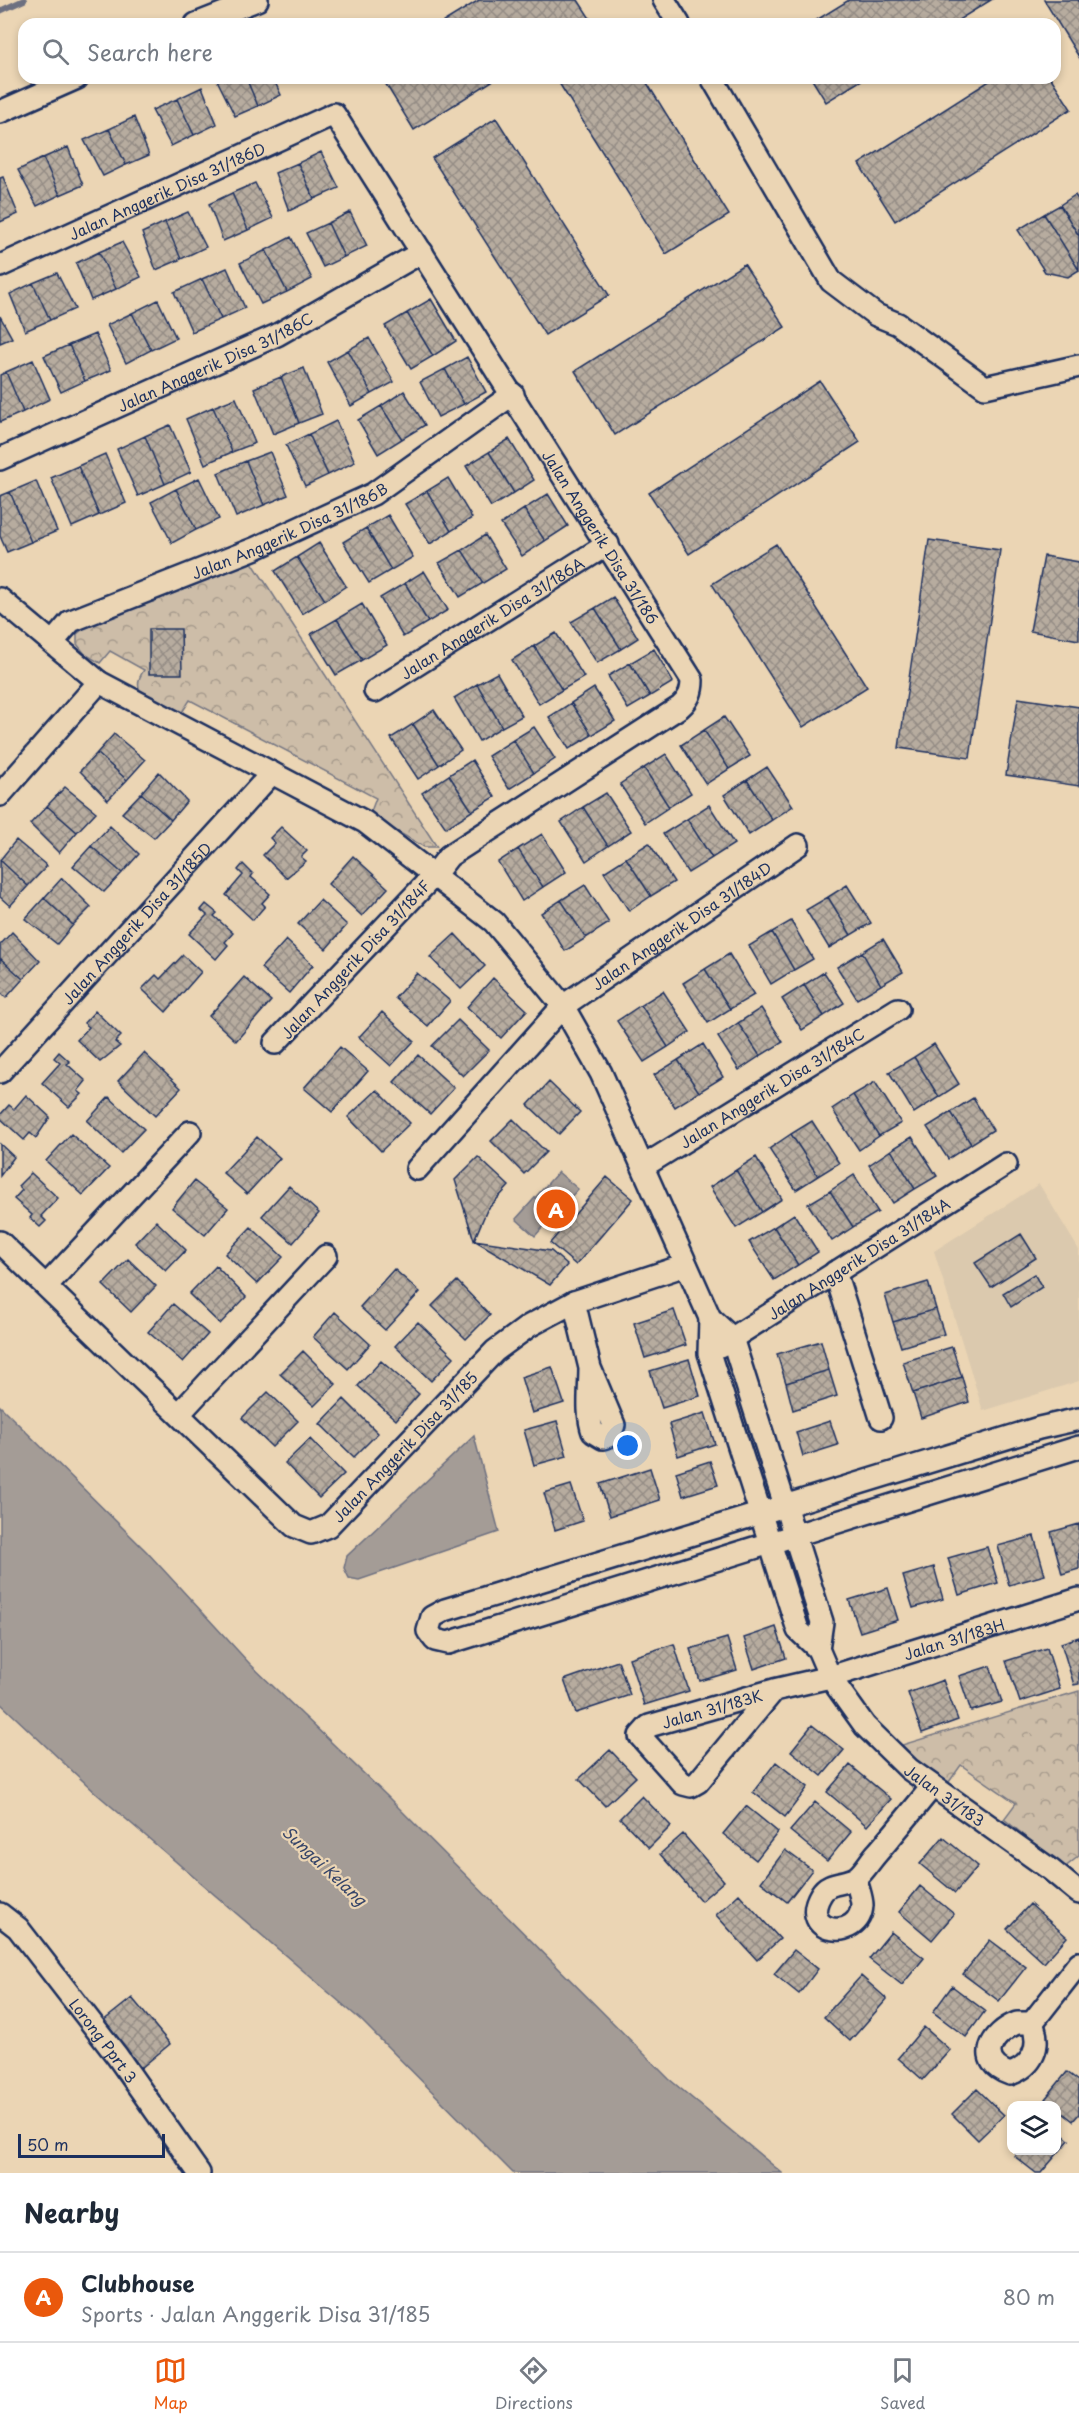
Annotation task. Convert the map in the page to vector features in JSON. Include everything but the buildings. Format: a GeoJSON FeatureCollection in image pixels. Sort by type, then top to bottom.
{"type":"FeatureCollection","features":[{"type":"Feature","properties":{"kind":"street"},"geometry":{"type":"LineString","coordinates":[[209,18],[244,0]]}},
{"type":"Feature","properties":{"kind":"street"},"geometry":{"type":"LineString","coordinates":[[222,12],[257,0]]}},
{"type":"Feature","properties":{"kind":"street"},"geometry":{"type":"LineString","coordinates":[[664,0],[675,18]]}},
{"type":"Feature","properties":{"kind":"street"},"geometry":{"type":"LineString","coordinates":[[0,112],[63,84]]}},
{"type":"Feature","properties":{"kind":"street"},"geometry":{"type":"LineString","coordinates":[[716,84],[831,281],[876,315],[898,324],[985,387],[1079,366]]}},
{"type":"Feature","properties":{"kind":"street","name":"Jalan Anggerik Disa 31/186"},"geometry":{"type":"LineString","coordinates":[[334,114],[688,670],[692,691],[688,700],[449,856],[435,874]]}},
{"type":"Feature","properties":{"kind":"street","name":"Jalan Anggerik Disa 31/186D"},"geometry":{"type":"LineString","coordinates":[[0,266],[334,114]]}},
{"type":"Feature","properties":{"kind":"street","name":"Jalan Anggerik Disa 31/186C"},"geometry":{"type":"LineString","coordinates":[[0,459],[277,335],[422,252]]}},
{"type":"Feature","properties":{"kind":"street","name":"Jalan Anggerik Disa 31/186B"},"geometry":{"type":"LineString","coordinates":[[53,642],[71,621],[256,548],[373,494],[513,394]]}},
{"type":"Feature","properties":{"kind":"street","name":"Jalan Anggerik Disa 31/186A"},"geometry":{"type":"LineString","coordinates":[[375,691],[608,544]]}},
{"type":"Feature","properties":{"kind":"street"},"geometry":{"type":"LineString","coordinates":[[0,599],[99,682],[365,822],[494,922],[563,1006],[601,1073],[710,1318],[732,1338],[822,1622],[818,1649]]}},
{"type":"Feature","properties":{"kind":"street"},"geometry":{"type":"LineString","coordinates":[[0,795],[99,682]]}},
{"type":"Feature","properties":{"kind":"street","name":"Jalan Anggerik Disa 31/185D"},"geometry":{"type":"LineString","coordinates":[[0,1072],[272,773]]}},
{"type":"Feature","properties":{"kind":"street","name":"Jalan Anggerik Disa 31/184D"},"geometry":{"type":"LineString","coordinates":[[417,1169],[563,1006],[798,845]]}},
{"type":"Feature","properties":{"kind":"street","name":"Jalan Anggerik Disa 31/184F"},"geometry":{"type":"LineString","coordinates":[[275,1043],[435,874]]}},
{"type":"Feature","properties":{"kind":"street","name":"Jalan Anggerik Disa 31/184C"},"geometry":{"type":"LineString","coordinates":[[644,1166],[898,1009]]}},
{"type":"Feature","properties":{"kind":"street"},"geometry":{"type":"LineString","coordinates":[[46,1285],[190,1132]]}},
{"type":"Feature","properties":{"kind":"street","name":"Jalan Anggerik Disa 31/184A"},"geometry":{"type":"LineString","coordinates":[[710,1353],[1006,1164]]}},
{"type":"Feature","properties":{"kind":"street","name":"Jalan Anggerik Disa 31/185"},"geometry":{"type":"LineString","coordinates":[[0,1242],[294,1526],[311,1533],[328,1526],[495,1351],[529,1326],[574,1302],[686,1265]]}},
{"type":"Feature","properties":{"kind":"street"},"geometry":{"type":"LineString","coordinates":[[179,1414],[326,1256]]}},
{"type":"Feature","properties":{"kind":"street"},"geometry":{"type":"LineString","coordinates":[[835,1272],[880,1418]]}},
{"type":"Feature","properties":{"kind":"street"},"geometry":{"type":"LineString","coordinates":[[574,1302],[590,1368]]}},
{"type":"Feature","properties":{"kind":"street"},"geometry":{"type":"LineString","coordinates":[[710,1318],[710,1353],[789,1604],[798,1630],[818,1649]]}},
{"type":"Feature","properties":{"kind":"street"},"geometry":{"type":"LineString","coordinates":[[1079,1419],[1039,1428],[445,1610],[432,1617],[428,1630],[435,1640],[448,1643],[1079,1447]]}},
{"type":"Feature","properties":{"kind":"street"},"geometry":{"type":"LineString","coordinates":[[789,1604],[813,1596]]}},
{"type":"Feature","properties":{"kind":"street","name":"Jalan 31/183H"},"geometry":{"type":"LineString","coordinates":[[830,1677],[1079,1599]]}},
{"type":"Feature","properties":{"kind":"street","name":"Jalan 31/183"},"geometry":{"type":"LineString","coordinates":[[818,1649],[830,1677],[865,1726],[931,1788],[1077,1889]]}},
{"type":"Feature","properties":{"kind":"street","name":"Jalan 31/183K"},"geometry":{"type":"LineString","coordinates":[[774,1690],[698,1782],[691,1786],[683,1784],[640,1736],[649,1726],[774,1690],[830,1677]]}},
{"type":"Feature","properties":{"kind":"street"},"geometry":{"type":"LineString","coordinates":[[856,1878],[931,1788]]}},
{"type":"Feature","properties":{"kind":"street","name":"Lorong Pprt 3"},"geometry":{"type":"LineString","coordinates":[[0,1914],[18,1928],[117,2056],[199,2173]]}},
{"type":"Feature","properties":{"kind":"street"},"geometry":{"type":"LineString","coordinates":[[1032,2023],[1079,1963]]}},
{"type":"Feature","properties":{"kind":"shaded area"},"geometry":{"type":"Polygon","coordinates":[[[1039,1184],[1079,1250],[1079,1381],[983,1411],[934,1251],[1039,1184]]]}},
{"type":"Feature","properties":{"kind":"green space"},"geometry":{"type":"Polygon","coordinates":[[[250,559],[437,847],[424,847],[374,818],[370,814],[376,798],[190,700],[179,717],[154,704],[141,693],[139,687],[139,679],[144,670],[110,651],[100,663],[85,654],[77,644],[77,634],[88,625],[250,559]]]}},
{"type":"Feature","properties":{"kind":"green space"},"geometry":{"type":"Polygon","coordinates":[[[1079,1691],[1079,1856],[1064,1868],[1004,1819],[1016,1803],[961,1765],[949,1782],[920,1764],[902,1745],[1079,1691]]]}},
{"type":"Feature","properties":{"kind":"water"},"geometry":{"type":"Polygon","coordinates":[[[558,1172],[578,1189],[535,1236],[516,1219],[558,1172]]]}},
{"type":"Feature","properties":{"kind":"water","name":"Sungai Kelang"},"geometry":{"type":"Polygon","coordinates":[[[0,1406],[147,1552],[250,1664],[386,1795],[669,2079],[782,2173],[513,2173],[362,2021],[98,1795],[0,1703],[0,1406]]]}},
{"type":"Feature","properties":{"kind":"water"},"geometry":{"type":"Polygon","coordinates":[[[474,1436],[499,1532],[359,1580],[349,1578],[344,1568],[347,1556],[474,1436]]]}},
{"type":"Feature","properties":{"kind":"waterway"},"geometry":{"type":"LineString","coordinates":[[0,11],[24,0]]}},
{"type":"Feature","properties":{"kind":"place","name":"Clubhouse"},"geometry":{"type":"Point","coordinates":[556,1209]}}]}
